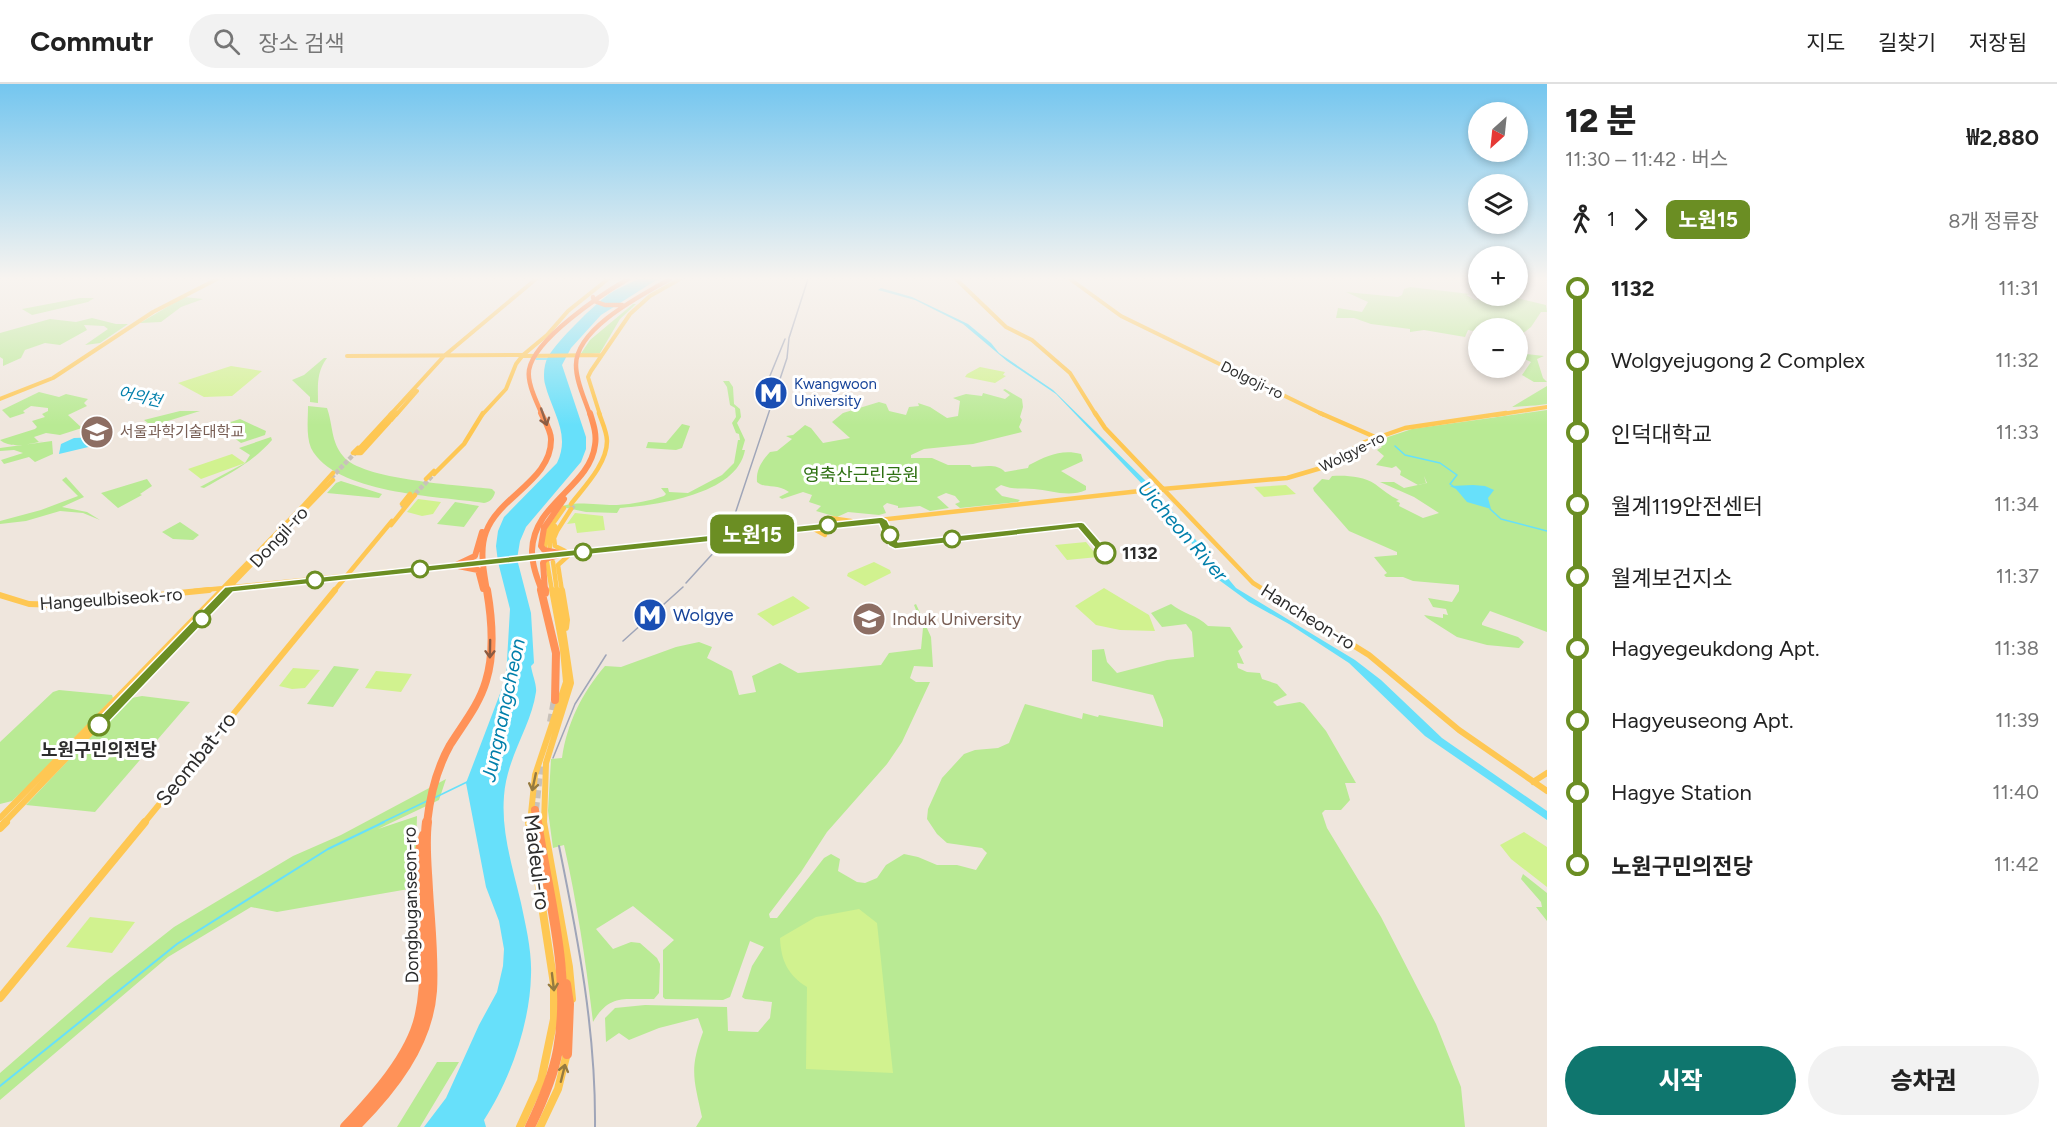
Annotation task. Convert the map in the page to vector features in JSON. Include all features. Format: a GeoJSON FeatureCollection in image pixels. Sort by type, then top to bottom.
{"type":"FeatureCollection","features":[{"type":"Feature","properties":{"kind":"highway","name":"Dongbuganseon-ro"},"geometry":{"type":"LineString","coordinates":[[355,1127],[381,1102],[400,1077],[427,1018],[432,965],[426,830],[428,809],[433,784],[451,744],[483,692],[490,658],[490,613],[482,550],[488,528],[508,500],[544,463],[551,446],[529,371],[532,360],[563,328]]}},
{"type":"Feature","properties":{"kind":"highway"},"geometry":{"type":"LineString","coordinates":[[547,607],[532,554],[534,534],[546,514],[594,454],[596,436],[576,362],[581,347],[598,328]]}},
{"type":"Feature","properties":{"kind":"highway"},"geometry":{"type":"LineString","coordinates":[[564,554],[541,548],[544,528],[568,506],[581,472]]}},
{"type":"Feature","properties":{"kind":"highway"},"geometry":{"type":"LineString","coordinates":[[456,566],[475,556],[478,542],[488,519],[508,500]]}},
{"type":"Feature","properties":{"kind":"highway"},"geometry":{"type":"LineString","coordinates":[[540,586],[535,541],[543,523],[568,506]]}},
{"type":"Feature","properties":{"kind":"highway"},"geometry":{"type":"LineString","coordinates":[[555,700],[556,654],[547,607],[543,563],[545,559],[564,554]]}},
{"type":"Feature","properties":{"kind":"highway"},"geometry":{"type":"LineString","coordinates":[[456,566],[478,570],[490,613]]}},
{"type":"Feature","properties":{"kind":"highway"},"geometry":{"type":"LineString","coordinates":[[530,1127],[551,1078],[562,1029],[563,986],[535,810]]}},
{"type":"Feature","properties":{"kind":"highway"},"geometry":{"type":"LineString","coordinates":[[345,1127],[383,1086],[398,1063],[420,1016],[424,981],[420,850],[426,830]]}},
{"type":"Feature","properties":{"kind":"highway"},"geometry":{"type":"LineString","coordinates":[[559,961],[568,990],[567,1053]]}},
{"type":"Feature","properties":{"kind":"main road"},"geometry":{"type":"LineString","coordinates":[[0,399],[53,378],[129,328]]}},
{"type":"Feature","properties":{"kind":"main road"},"geometry":{"type":"LineString","coordinates":[[353,461],[446,356],[480,328]]}},
{"type":"Feature","properties":{"kind":"main road"},"geometry":{"type":"LineString","coordinates":[[429,480],[458,455],[485,410],[510,384],[516,364],[553,328]]}},
{"type":"Feature","properties":{"kind":"main road"},"geometry":{"type":"LineString","coordinates":[[548,547],[547,532],[597,466],[606,450],[607,439],[588,378],[621,328]]}},
{"type":"Feature","properties":{"kind":"main road"},"geometry":{"type":"LineString","coordinates":[[1010,328],[1023,335]]}},
{"type":"Feature","properties":{"kind":"main road","name":"Dolgoji-ro"},"geometry":{"type":"LineString","coordinates":[[1145,328],[1320,413],[1375,437]]}},
{"type":"Feature","properties":{"kind":"main road","name":"Hancheon-ro"},"geometry":{"type":"LineString","coordinates":[[1023,335],[1070,373],[1105,428],[1166,489],[1253,583],[1369,655],[1459,730],[1547,791]]}},
{"type":"Feature","properties":{"kind":"main road"},"geometry":{"type":"LineString","coordinates":[[458,356],[602,355]]}},
{"type":"Feature","properties":{"kind":"main road"},"geometry":{"type":"LineString","coordinates":[[347,356],[523,356]]}},
{"type":"Feature","properties":{"kind":"main road","name":"Wolgye-ro"},"geometry":{"type":"LineString","coordinates":[[861,522],[1156,489],[1287,478],[1328,465],[1375,437],[1405,428],[1547,407]]}},
{"type":"Feature","properties":{"kind":"main road"},"geometry":{"type":"LineString","coordinates":[[347,454],[358,453],[387,422]]}},
{"type":"Feature","properties":{"kind":"main road"},"geometry":{"type":"LineString","coordinates":[[434,474],[464,444]]}},
{"type":"Feature","properties":{"kind":"main road"},"geometry":{"type":"LineString","coordinates":[[573,553],[560,550],[555,546],[554,538],[568,506],[592,480],[597,466]]}},
{"type":"Feature","properties":{"kind":"main road"},"geometry":{"type":"LineString","coordinates":[[305,506],[339,477]]}},
{"type":"Feature","properties":{"kind":"main road","name":"Dongil-ro"},"geometry":{"type":"LineString","coordinates":[[0,828],[332,478]]}},
{"type":"Feature","properties":{"kind":"main road"},"geometry":{"type":"LineString","coordinates":[[1155,478],[1182,487],[1173,497]]}},
{"type":"Feature","properties":{"kind":"main road"},"geometry":{"type":"LineString","coordinates":[[376,542],[412,494]]}},
{"type":"Feature","properties":{"kind":"main road","name":"Dongil-ro"},"geometry":{"type":"LineString","coordinates":[[0,818],[213,599],[241,577],[305,506]]}},
{"type":"Feature","properties":{"kind":"main road","name":"Seombat-ro"},"geometry":{"type":"LineString","coordinates":[[0,998],[392,521]]}},
{"type":"Feature","properties":{"kind":"main road"},"geometry":{"type":"LineString","coordinates":[[826,526],[735,535],[861,522]]}},
{"type":"Feature","properties":{"kind":"main road"},"geometry":{"type":"LineString","coordinates":[[806,529],[820,530],[825,535],[823,529],[826,526]]}},
{"type":"Feature","properties":{"kind":"main road"},"geometry":{"type":"LineString","coordinates":[[564,554],[710,538]]}},
{"type":"Feature","properties":{"kind":"main road"},"geometry":{"type":"LineString","coordinates":[[644,545],[654,541]]}},
{"type":"Feature","properties":{"kind":"main road"},"geometry":{"type":"LineString","coordinates":[[644,545],[657,547]]}},
{"type":"Feature","properties":{"kind":"main road"},"geometry":{"type":"LineString","coordinates":[[565,633],[567,620],[558,565],[561,559],[573,553]]}},
{"type":"Feature","properties":{"kind":"main road","name":"Hangeulbiseok-ro"},"geometry":{"type":"LineString","coordinates":[[0,595],[29,604],[50,605],[225,590],[564,554]]}},
{"type":"Feature","properties":{"kind":"main road","name":"Madeul-ro"},"geometry":{"type":"LineString","coordinates":[[520,1127],[541,1081],[554,1019],[553,978],[529,819],[535,775],[566,682],[550,562],[565,633],[570,688],[550,749],[542,805],[572,991],[567,1053],[558,1089],[540,1127]]}},
{"type":"Feature","properties":{"kind":"main road"},"geometry":{"type":"LineString","coordinates":[[207,591],[214,594],[213,599]]}},
{"type":"Feature","properties":{"kind":"main road"},"geometry":{"type":"LineString","coordinates":[[1533,782],[1547,773]]}},
{"type":"Feature","properties":{"kind":"green space"},"geometry":{"type":"Polygon","coordinates":[[[19,328],[86,328],[87,330],[60,345],[45,343],[25,350],[21,358],[3,366],[3,359],[0,357],[0,333],[19,328]]]}},
{"type":"Feature","properties":{"kind":"green space"},"geometry":{"type":"Polygon","coordinates":[[[106,328],[123,328],[100,343],[85,345],[108,329],[106,328]]]}},
{"type":"Feature","properties":{"kind":"green space"},"geometry":{"type":"Polygon","coordinates":[[[605,328],[615,328],[600,353],[580,355],[590,340],[605,328]]]}},
{"type":"Feature","properties":{"kind":"green space"},"geometry":{"type":"Polygon","coordinates":[[[1400,328],[1468,328],[1465,337],[1424,330],[1410,332],[1410,329],[1400,328]]]}},
{"type":"Feature","properties":{"kind":"green space"},"geometry":{"type":"Polygon","coordinates":[[[1528,354],[1544,356],[1537,359],[1543,378],[1547,382],[1534,382],[1527,378],[1528,366],[1531,362],[1528,361],[1528,354]]]}},
{"type":"Feature","properties":{"kind":"green space"},"geometry":{"type":"Polygon","coordinates":[[[327,358],[319,374],[318,403],[310,402],[310,397],[292,380],[304,375],[327,358]]]}},
{"type":"Feature","properties":{"kind":"green space"},"geometry":{"type":"Polygon","coordinates":[[[231,366],[262,371],[232,396],[204,397],[178,383],[231,366]]]}},
{"type":"Feature","properties":{"kind":"green space"},"geometry":{"type":"Polygon","coordinates":[[[980,367],[1005,372],[1003,375],[1006,376],[995,383],[965,377],[980,367]]]}},
{"type":"Feature","properties":{"kind":"green space"},"geometry":{"type":"Polygon","coordinates":[[[723,381],[729,381],[733,387],[734,404],[740,409],[741,417],[737,423],[745,440],[742,450],[745,450],[739,465],[727,478],[693,495],[654,504],[620,508],[617,513],[586,512],[562,507],[572,504],[617,505],[641,502],[664,496],[666,494],[661,488],[668,488],[669,492],[688,493],[722,475],[734,463],[738,440],[740,440],[732,423],[736,417],[735,408],[730,405],[727,387],[723,381]]]}},
{"type":"Feature","properties":{"kind":"green space"},"geometry":{"type":"Polygon","coordinates":[[[1547,386],[1547,404],[1512,407],[1547,386]]]}},
{"type":"Feature","properties":{"kind":"green space","name":"영축산근린공원"},"geometry":{"type":"Polygon","coordinates":[[[1003,390],[1022,399],[1023,407],[1020,417],[1022,420],[1019,427],[1022,432],[973,444],[924,449],[911,455],[911,458],[932,458],[948,465],[994,466],[1005,472],[1028,468],[1029,465],[1054,454],[1067,452],[1081,454],[1083,461],[1061,471],[1086,486],[1086,490],[1066,493],[1001,485],[995,489],[1002,496],[1020,500],[960,508],[955,504],[960,502],[955,496],[946,493],[937,497],[949,508],[930,511],[920,506],[898,508],[898,506],[887,503],[883,506],[886,513],[879,515],[848,512],[837,517],[816,511],[821,506],[809,502],[812,495],[803,492],[782,499],[779,497],[789,492],[757,482],[759,469],[767,455],[777,451],[792,439],[786,436],[793,435],[805,425],[811,428],[823,443],[850,438],[832,422],[843,413],[879,402],[886,404],[889,411],[906,415],[909,407],[919,406],[918,403],[930,407],[947,418],[958,416],[960,401],[953,398],[966,394],[982,396],[983,393],[1005,399],[1010,395],[1003,390]]]}},
{"type":"Feature","properties":{"kind":"green space"},"geometry":{"type":"Polygon","coordinates":[[[39,392],[59,397],[66,394],[88,399],[84,403],[87,406],[68,415],[82,428],[60,435],[46,433],[34,437],[39,442],[10,445],[0,440],[35,429],[37,427],[32,421],[45,417],[42,414],[48,411],[48,408],[31,406],[23,411],[25,413],[10,418],[2,410],[39,392]]]}},
{"type":"Feature","properties":{"kind":"green space"},"geometry":{"type":"Polygon","coordinates":[[[308,406],[327,408],[336,445],[343,456],[353,464],[369,471],[412,480],[492,489],[495,492],[494,496],[490,501],[484,503],[416,495],[364,484],[341,475],[323,463],[311,448],[308,433],[308,406]]]}},
{"type":"Feature","properties":{"kind":"green space"},"geometry":{"type":"Polygon","coordinates":[[[1547,410],[1547,632],[1490,611],[1482,625],[1518,637],[1524,642],[1519,648],[1487,645],[1457,637],[1424,615],[1443,618],[1443,614],[1448,615],[1446,609],[1433,607],[1428,598],[1452,602],[1459,591],[1459,585],[1413,581],[1403,577],[1386,577],[1384,575],[1387,573],[1374,557],[1397,555],[1397,552],[1349,531],[1313,488],[1322,479],[1329,480],[1332,476],[1360,478],[1375,484],[1399,500],[1396,501],[1400,503],[1399,506],[1423,518],[1439,513],[1414,497],[1380,482],[1394,482],[1404,488],[1418,485],[1400,475],[1401,471],[1396,466],[1392,468],[1376,465],[1384,456],[1377,450],[1382,447],[1379,444],[1388,437],[1412,429],[1547,410]]]}},
{"type":"Feature","properties":{"kind":"green space"},"geometry":{"type":"Polygon","coordinates":[[[180,411],[200,411],[142,429],[139,426],[148,423],[144,420],[180,411]]]}},
{"type":"Feature","properties":{"kind":"green space"},"geometry":{"type":"Polygon","coordinates":[[[240,419],[266,431],[265,435],[241,443],[218,426],[240,419]]]}},
{"type":"Feature","properties":{"kind":"green space"},"geometry":{"type":"Polygon","coordinates":[[[682,424],[690,426],[682,448],[676,450],[646,448],[648,442],[666,443],[682,424]]]}},
{"type":"Feature","properties":{"kind":"green space"},"geometry":{"type":"Polygon","coordinates":[[[271,437],[272,440],[265,448],[249,461],[204,488],[200,487],[245,463],[250,455],[239,448],[271,437]]]}},
{"type":"Feature","properties":{"kind":"green space"},"geometry":{"type":"Polygon","coordinates":[[[52,441],[53,454],[35,462],[29,457],[4,464],[1,460],[23,453],[14,450],[0,451],[0,448],[52,441]]]}},
{"type":"Feature","properties":{"kind":"green space"},"geometry":{"type":"Polygon","coordinates":[[[232,454],[245,463],[201,479],[188,469],[232,454]]]}},
{"type":"Feature","properties":{"kind":"green space"},"geometry":{"type":"Polygon","coordinates":[[[66,477],[84,497],[62,507],[87,512],[100,520],[83,513],[60,511],[26,521],[0,524],[0,521],[41,510],[78,496],[62,480],[66,477]]]}},
{"type":"Feature","properties":{"kind":"green space"},"geometry":{"type":"Polygon","coordinates":[[[147,479],[152,486],[140,494],[142,495],[118,508],[101,493],[147,479]]]}},
{"type":"Feature","properties":{"kind":"green space"},"geometry":{"type":"Polygon","coordinates":[[[341,481],[382,494],[379,498],[327,493],[341,481]]]}},
{"type":"Feature","properties":{"kind":"green space"},"geometry":{"type":"Polygon","coordinates":[[[1286,485],[1296,494],[1264,497],[1254,487],[1286,485]]]}},
{"type":"Feature","properties":{"kind":"green space"},"geometry":{"type":"Polygon","coordinates":[[[418,499],[441,502],[433,514],[422,516],[407,512],[418,499]]]}},
{"type":"Feature","properties":{"kind":"green space"},"geometry":{"type":"Polygon","coordinates":[[[455,502],[479,506],[464,527],[437,524],[455,502]]]}},
{"type":"Feature","properties":{"kind":"green space"},"geometry":{"type":"Polygon","coordinates":[[[575,513],[603,516],[605,530],[577,533],[575,523],[567,524],[575,513]]]}},
{"type":"Feature","properties":{"kind":"green space"},"geometry":{"type":"Polygon","coordinates":[[[180,522],[199,535],[193,540],[173,539],[162,532],[180,522]]]}},
{"type":"Feature","properties":{"kind":"green space"},"geometry":{"type":"Polygon","coordinates":[[[1086,542],[1098,557],[1067,560],[1055,545],[1086,542]]]}},
{"type":"Feature","properties":{"kind":"green space"},"geometry":{"type":"Polygon","coordinates":[[[874,562],[890,570],[891,573],[865,586],[847,576],[848,573],[874,562]]]}},
{"type":"Feature","properties":{"kind":"green space"},"geometry":{"type":"Polygon","coordinates":[[[1104,588],[1149,615],[1155,631],[1120,630],[1096,625],[1075,606],[1104,588]]]}},
{"type":"Feature","properties":{"kind":"green space"},"geometry":{"type":"Polygon","coordinates":[[[793,596],[810,608],[773,626],[757,614],[793,596]]]}},
{"type":"Feature","properties":{"kind":"green space"},"geometry":{"type":"Polygon","coordinates":[[[916,604],[931,637],[933,667],[914,666],[910,678],[916,682],[930,682],[902,742],[887,764],[827,832],[801,872],[769,914],[770,918],[777,918],[824,858],[831,854],[840,859],[838,871],[857,882],[865,883],[877,878],[886,865],[904,854],[937,865],[957,865],[976,870],[987,853],[982,848],[947,843],[937,834],[927,819],[928,809],[942,778],[964,754],[975,750],[998,748],[1009,743],[1025,704],[1082,719],[1083,713],[1163,727],[1163,720],[1153,695],[1092,681],[1092,650],[1104,649],[1107,662],[1117,673],[1167,660],[1194,657],[1192,632],[1186,624],[1162,627],[1151,613],[1171,604],[1208,626],[1230,627],[1243,647],[1238,651],[1244,664],[1237,663],[1238,668],[1247,672],[1260,673],[1262,679],[1277,684],[1287,695],[1273,702],[1277,706],[1300,702],[1304,704],[1326,731],[1356,783],[1345,783],[1350,800],[1341,810],[1325,810],[1322,813],[1327,828],[1381,917],[1436,1024],[1461,1087],[1465,1127],[696,1127],[702,1117],[694,1074],[696,1056],[703,1032],[698,1018],[659,1028],[629,1040],[619,1033],[606,1042],[605,1018],[615,1008],[645,1005],[727,1007],[728,1031],[758,1032],[770,1018],[772,1002],[742,997],[752,966],[764,947],[750,941],[730,997],[723,1000],[665,999],[663,997],[663,950],[674,940],[633,906],[596,929],[613,949],[631,942],[640,943],[657,958],[660,964],[659,993],[654,999],[626,999],[612,1002],[605,1006],[593,1022],[569,867],[564,845],[553,848],[548,811],[551,759],[562,758],[564,745],[577,709],[597,676],[605,666],[621,667],[676,647],[699,642],[712,647],[707,658],[732,671],[739,695],[756,692],[752,676],[780,663],[798,673],[881,665],[889,653],[921,649],[923,628],[914,605],[916,604]]]}},
{"type":"Feature","properties":{"kind":"green space"},"geometry":{"type":"Polygon","coordinates":[[[334,666],[359,669],[333,707],[307,704],[334,666]]]}},
{"type":"Feature","properties":{"kind":"green space"},"geometry":{"type":"Polygon","coordinates":[[[293,668],[320,670],[305,688],[292,689],[279,686],[293,668]]]}},
{"type":"Feature","properties":{"kind":"green space"},"geometry":{"type":"Polygon","coordinates":[[[376,671],[412,674],[401,692],[365,688],[376,671]]]}},
{"type":"Feature","properties":{"kind":"green space"},"geometry":{"type":"Polygon","coordinates":[[[59,690],[112,695],[113,698],[12,801],[0,804],[0,742],[53,692],[59,690]]]}},
{"type":"Feature","properties":{"kind":"green space"},"geometry":{"type":"Polygon","coordinates":[[[142,696],[190,702],[95,812],[26,805],[126,699],[142,696]]]}},
{"type":"Feature","properties":{"kind":"green space"},"geometry":{"type":"Polygon","coordinates":[[[446,779],[439,800],[378,829],[417,816],[416,849],[420,887],[277,912],[251,907],[168,957],[0,1100],[0,1073],[107,980],[174,927],[293,856],[341,835],[446,779]]]}},
{"type":"Feature","properties":{"kind":"green space"},"geometry":{"type":"Polygon","coordinates":[[[1524,832],[1547,847],[1547,887],[1511,859],[1500,845],[1524,832]]]}},
{"type":"Feature","properties":{"kind":"green space"},"geometry":{"type":"Polygon","coordinates":[[[1523,874],[1547,893],[1547,921],[1536,907],[1542,907],[1541,902],[1521,879],[1523,874]]]}},
{"type":"Feature","properties":{"kind":"green space"},"geometry":{"type":"Polygon","coordinates":[[[859,909],[877,923],[893,1073],[806,1069],[807,987],[795,978],[787,967],[782,954],[780,938],[816,917],[859,909]]]}},
{"type":"Feature","properties":{"kind":"green space"},"geometry":{"type":"Polygon","coordinates":[[[90,917],[135,922],[112,953],[66,947],[90,917]]]}},
{"type":"Feature","properties":{"kind":"green space"},"geometry":{"type":"Polygon","coordinates":[[[437,1062],[459,1062],[420,1127],[397,1127],[437,1062]]]}},
{"type":"Feature","properties":{"kind":"water","name":"Jungnangcheon"},"geometry":{"type":"Polygon","coordinates":[[[572,328],[589,328],[571,348],[562,365],[586,437],[586,449],[581,462],[526,527],[520,541],[517,559],[531,613],[534,663],[531,666],[536,689],[533,705],[506,781],[504,823],[531,957],[527,1013],[510,1069],[484,1120],[486,1127],[424,1127],[446,1098],[479,1025],[497,992],[503,966],[504,949],[499,921],[486,887],[466,783],[506,678],[510,609],[498,562],[496,546],[498,531],[504,517],[557,463],[561,452],[559,423],[544,381],[544,374],[548,357],[572,328]]]}},
{"type":"Feature","properties":{"kind":"water","name":"Uicheon River"},"geometry":{"type":"Polygon","coordinates":[[[967,328],[972,328],[999,353],[1053,390],[1149,484],[1236,588],[1355,660],[1381,680],[1442,738],[1547,811],[1547,820],[1425,736],[1349,663],[1289,624],[1249,602],[1219,580],[1167,510],[1056,394],[1007,361],[967,328]]]}},
{"type":"Feature","properties":{"kind":"water"},"geometry":{"type":"Polygon","coordinates":[[[101,437],[105,441],[101,444],[59,454],[61,444],[74,438],[101,437]]]}},
{"type":"Feature","properties":{"kind":"water"},"geometry":{"type":"Polygon","coordinates":[[[1450,486],[1485,486],[1494,490],[1488,498],[1491,509],[1467,502],[1456,489],[1450,486]]]}},
{"type":"Feature","properties":{"kind":"waterway"},"geometry":{"type":"LineString","coordinates":[[536,359],[549,359]]}},
{"type":"Feature","properties":{"kind":"waterway"},"geometry":{"type":"LineString","coordinates":[[1395,446],[1405,455],[1440,463],[1457,475],[1450,484],[1453,486]]}},
{"type":"Feature","properties":{"kind":"waterway"},"geometry":{"type":"LineString","coordinates":[[1490,509],[1501,519],[1547,531]]}},
{"type":"Feature","properties":{"kind":"waterway","name":"Jungnangcheon"},"geometry":{"type":"LineString","coordinates":[[434,798],[467,782]]}},
{"type":"Feature","properties":{"kind":"waterway"},"geometry":{"type":"LineString","coordinates":[[381,823],[427,801]]}},
{"type":"Feature","properties":{"kind":"waterway"},"geometry":{"type":"LineString","coordinates":[[0,1086],[177,944],[328,849],[384,822]]}},
{"type":"Feature","properties":{"kind":"tunnel"},"geometry":{"type":"LineString","coordinates":[[331,478],[357,451]]}},
{"type":"Feature","properties":{"kind":"tunnel"},"geometry":{"type":"LineString","coordinates":[[402,508],[434,474]]}},
{"type":"Feature","properties":{"kind":"tunnel"},"geometry":{"type":"LineString","coordinates":[[571,509],[575,504]]}},
{"type":"Feature","properties":{"kind":"tunnel"},"geometry":{"type":"LineString","coordinates":[[710,539],[735,536]]}},
{"type":"Feature","properties":{"kind":"tunnel"},"geometry":{"type":"LineString","coordinates":[[551,722],[555,700]]}},
{"type":"Feature","properties":{"kind":"tunnel"},"geometry":{"type":"LineString","coordinates":[[535,810],[540,765]]}},
{"type":"Feature","properties":{"kind":"railway"},"geometry":{"type":"LineString","coordinates":[[686,583],[716,550],[732,523],[787,358],[792,328]]}},
{"type":"Feature","properties":{"kind":"railway"},"geometry":{"type":"LineString","coordinates":[[765,388],[785,339]]}},
{"type":"Feature","properties":{"kind":"railway"},"geometry":{"type":"LineString","coordinates":[[623,641],[683,587]]}},
{"type":"Feature","properties":{"kind":"railway"},"geometry":{"type":"LineString","coordinates":[[553,758],[575,704],[606,655]]}},
{"type":"Feature","properties":{"kind":"railway"},"geometry":{"type":"LineString","coordinates":[[559,846],[579,950],[589,1020],[595,1091],[595,1127]]}},
{"type":"Feature","properties":{"kind":"bus line","name":"노원15"},"geometry":{"type":"LineString","coordinates":[[99,725],[229,589],[882,520],[895,546],[1081,525],[1105,553]]}},
{"type":"Feature","properties":{"kind":"place","name":"Kwangwoon University"},"geometry":{"type":"Point","coordinates":[771,393]}},
{"type":"Feature","properties":{"kind":"place","name":"서울과학기술대학교"},"geometry":{"type":"Point","coordinates":[97,432]}},
{"type":"Feature","properties":{"kind":"place","name":"1132"},"geometry":{"type":"Point","coordinates":[1105,553]}},
{"type":"Feature","properties":{"kind":"place","name":"Wolgye"},"geometry":{"type":"Point","coordinates":[650,615]}},
{"type":"Feature","properties":{"kind":"place","name":"Induk University"},"geometry":{"type":"Point","coordinates":[869,619]}},
{"type":"Feature","properties":{"kind":"place","name":"노원구민의전당"},"geometry":{"type":"Point","coordinates":[99,725]}},
{"type":"Feature","properties":{"kind":"water label","name":"어의천"},"geometry":{"type":"Point","coordinates":[140,396]}}]}
